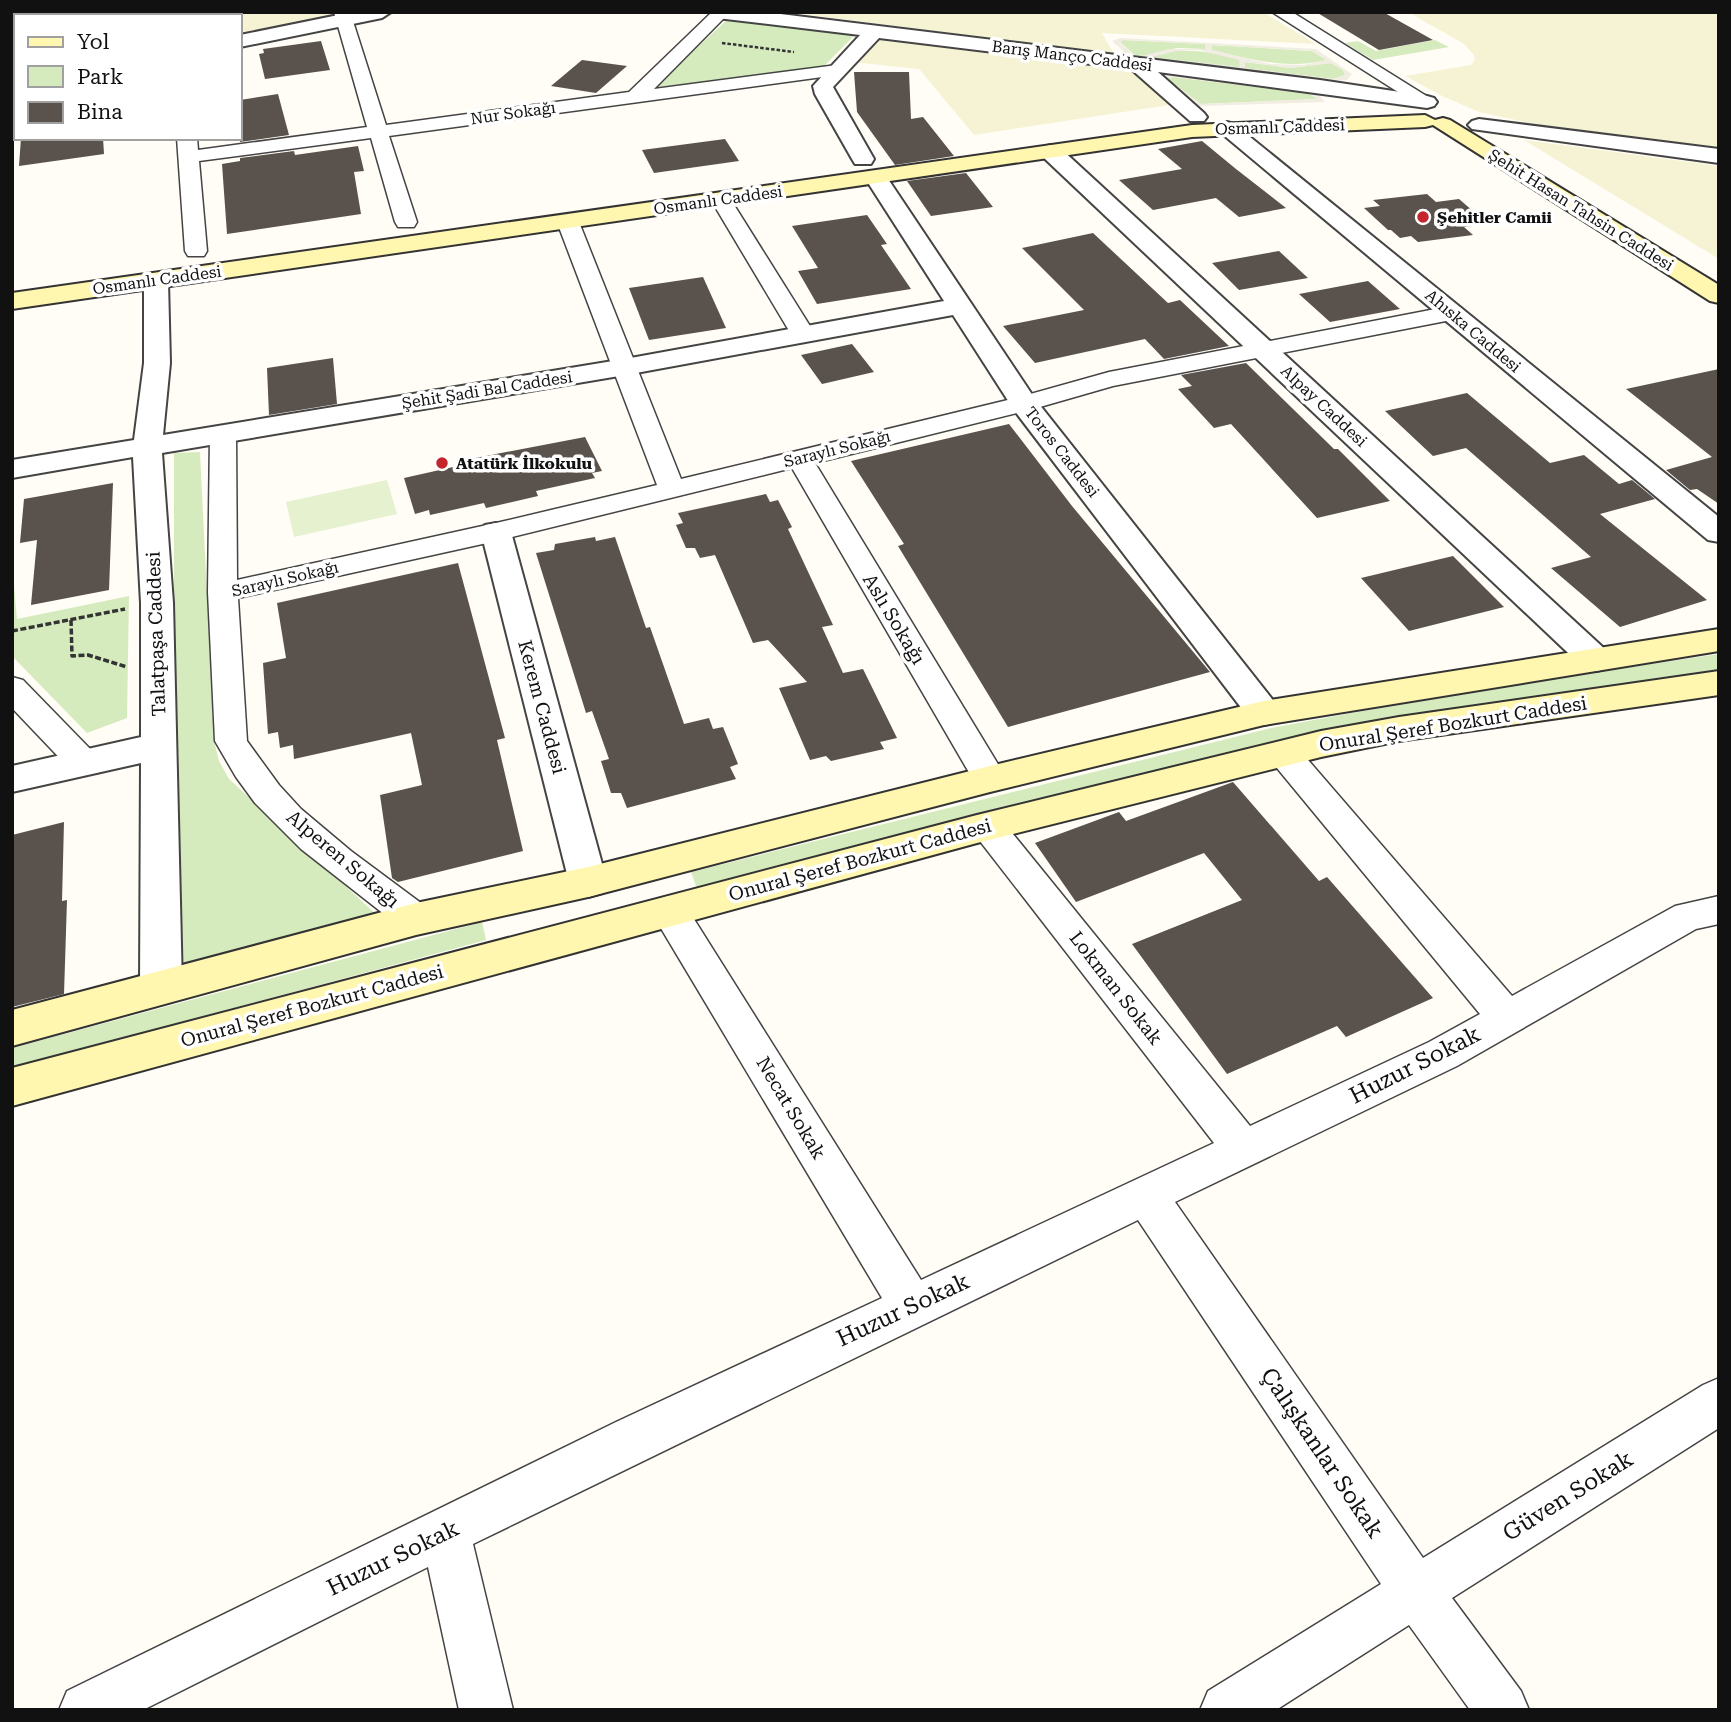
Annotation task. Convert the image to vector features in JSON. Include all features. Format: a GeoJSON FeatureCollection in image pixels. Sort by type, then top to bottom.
{"type":"FeatureCollection","features":[{"type":"Feature","properties":{"kind":"main road","name":"Osmanlı Caddesi"},"geometry":{"type":"LineString","coordinates":[[12,300],[163,268],[568,222],[721,200],[869,168],[1207,117],[1446,114]]}},
{"type":"Feature","properties":{"kind":"main road","name":"Şehit Hasan Tahsin Caddesi"},"geometry":{"type":"LineString","coordinates":[[1446,114],[1719,272]]}},
{"type":"Feature","properties":{"kind":"main road","name":"Şehit Hasan Tahsin Caddesi"},"geometry":{"type":"LineString","coordinates":[[1446,114],[1719,296]]}},
{"type":"Feature","properties":{"kind":"main road","name":"Osmanlı Caddesi"},"geometry":{"type":"LineString","coordinates":[[380,226],[869,168],[1051,152],[1207,117]]}},
{"type":"Feature","properties":{"kind":"main road","name":"Osmanlı Caddesi"},"geometry":{"type":"LineString","coordinates":[[163,268],[196,251],[222,248]]}},
{"type":"Feature","properties":{"kind":"main road"},"geometry":{"type":"LineString","coordinates":[[12,1028],[416,919],[588,882],[990,779],[1265,713],[1719,640]]}},
{"type":"Feature","properties":{"kind":"main road","name":"Onural Şeref Bozkurt Caddesi"},"geometry":{"type":"LineString","coordinates":[[12,1087],[669,910],[1284,754],[1399,729],[1719,683]]}},
{"type":"Feature","properties":{"kind":"street"},"geometry":{"type":"LineString","coordinates":[[242,41],[343,16],[382,12]]}},
{"type":"Feature","properties":{"kind":"street","name":"Şehit Hasan Tahsin Caddesi"},"geometry":{"type":"LineString","coordinates":[[1280,12],[1446,114]]}},
{"type":"Feature","properties":{"kind":"street"},"geometry":{"type":"LineString","coordinates":[[635,97],[719,13]]}},
{"type":"Feature","properties":{"kind":"street","name":"Barış Manço Caddesi"},"geometry":{"type":"LineString","coordinates":[[719,13],[1137,64],[1719,156]]}},
{"type":"Feature","properties":{"kind":"street"},"geometry":{"type":"LineString","coordinates":[[343,16],[406,222]]}},
{"type":"Feature","properties":{"kind":"street","name":"Toros Caddesi"},"geometry":{"type":"LineString","coordinates":[[873,33],[823,86],[825,94],[869,168],[1024,404],[1265,713]]}},
{"type":"Feature","properties":{"kind":"street","name":"Ahıska Caddesi"},"geometry":{"type":"LineString","coordinates":[[1137,64],[1451,313],[1719,533]]}},
{"type":"Feature","properties":{"kind":"street","name":"Nur Sokağı"},"geometry":{"type":"LineString","coordinates":[[188,148],[379,131],[635,97],[842,65]]}},
{"type":"Feature","properties":{"kind":"street"},"geometry":{"type":"LineString","coordinates":[[188,148],[196,251]]}},
{"type":"Feature","properties":{"kind":"street","name":"Alpay Caddesi"},"geometry":{"type":"LineString","coordinates":[[1051,152],[1596,660]]}},
{"type":"Feature","properties":{"kind":"street"},"geometry":{"type":"LineString","coordinates":[[721,200],[803,334]]}},
{"type":"Feature","properties":{"kind":"street"},"geometry":{"type":"LineString","coordinates":[[568,222],[672,489]]}},
{"type":"Feature","properties":{"kind":"street","name":"Talatpaşa Caddesi"},"geometry":{"type":"LineString","coordinates":[[161,987],[158,603],[147,448],[157,363],[163,268]]}},
{"type":"Feature","properties":{"kind":"street","name":"Şehit Şadi Bal Caddesi"},"geometry":{"type":"LineString","coordinates":[[12,469],[625,367],[960,306]]}},
{"type":"Feature","properties":{"kind":"street","name":"Saraylı Sokağı"},"geometry":{"type":"LineString","coordinates":[[223,592],[496,532],[1024,404],[1109,379],[1451,313]]}},
{"type":"Feature","properties":{"kind":"street","name":"Alperen Sokağı"},"geometry":{"type":"LineString","coordinates":[[223,434],[223,592],[231,741],[242,761],[302,831],[416,919]]}},
{"type":"Feature","properties":{"kind":"street","name":"Aslı Sokağı"},"geometry":{"type":"LineString","coordinates":[[799,458],[990,779]]}},
{"type":"Feature","properties":{"kind":"street","name":"Kerem Caddesi"},"geometry":{"type":"LineString","coordinates":[[496,532],[588,882]]}},
{"type":"Feature","properties":{"kind":"street"},"geometry":{"type":"LineString","coordinates":[[12,688],[83,763]]}},
{"type":"Feature","properties":{"kind":"street"},"geometry":{"type":"LineString","coordinates":[[12,779],[159,746]]}},
{"type":"Feature","properties":{"kind":"street"},"geometry":{"type":"LineString","coordinates":[[1284,754],[1507,1018]]}},
{"type":"Feature","properties":{"kind":"street","name":"Lokman Sokak"},"geometry":{"type":"LineString","coordinates":[[988,827],[1244,1149]]}},
{"type":"Feature","properties":{"kind":"street","name":"Necat Sokak"},"geometry":{"type":"LineString","coordinates":[[669,910],[912,1306]]}},
{"type":"Feature","properties":{"kind":"street","name":"Huzur Sokak"},"geometry":{"type":"LineString","coordinates":[[86,1710],[633,1438],[1443,1054],[1688,916],[1719,910]]}},
{"type":"Feature","properties":{"kind":"street","name":"Çalışkanlar Sokak"},"geometry":{"type":"LineString","coordinates":[[1145,1195],[1416,1591],[1502,1710]]}},
{"type":"Feature","properties":{"kind":"street","name":"Güven Sokak"},"geometry":{"type":"LineString","coordinates":[[1227,1710],[1719,1401]]}},
{"type":"Feature","properties":{"kind":"street"},"geometry":{"type":"LineString","coordinates":[[445,1532],[486,1710]]}},
{"type":"Feature","properties":{"kind":"path"},"geometry":{"type":"LineString","coordinates":[[694,39],[842,65]]}},
{"type":"Feature","properties":{"kind":"path"},"geometry":{"type":"LineString","coordinates":[[12,631],[158,603]]}},
{"type":"Feature","properties":{"kind":"path"},"geometry":{"type":"LineString","coordinates":[[71,620],[72,656],[88,655],[119,667],[158,663]]}},
{"type":"Feature","properties":{"kind":"shaded area"},"geometry":{"type":"Polygon","coordinates":[[[12,12],[355,12],[242,36],[242,14],[14,14],[12,83],[12,12]]]}},
{"type":"Feature","properties":{"kind":"shaded area"},"geometry":{"type":"Polygon","coordinates":[[[786,12],[1263,12],[1316,44],[1102,33],[1114,54],[786,12]]]}},
{"type":"Feature","properties":{"kind":"shaded area"},"geometry":{"type":"Polygon","coordinates":[[[1408,12],[1719,12],[1719,150],[1539,125],[1479,112],[1442,96],[1405,76],[1471,65],[1475,60],[1474,55],[1464,44],[1408,12]]]}},
{"type":"Feature","properties":{"kind":"shaded area"},"geometry":{"type":"Polygon","coordinates":[[[878,37],[1129,68],[1169,105],[974,135],[919,69],[852,62],[878,37]]]}},
{"type":"Feature","properties":{"kind":"shaded area"},"geometry":{"type":"Polygon","coordinates":[[[1121,38],[1316,49],[1352,74],[1347,80],[1335,81],[1131,58],[1112,41],[1121,38]],[[1123,40],[1120,43],[1135,55],[1142,56],[1169,49],[1205,49],[1205,44],[1123,40]],[[1212,45],[1212,50],[1270,64],[1304,65],[1326,60],[1312,51],[1212,45]],[[1199,50],[1175,51],[1152,57],[1240,67],[1239,60],[1199,50]],[[1245,62],[1245,68],[1334,79],[1345,75],[1343,70],[1331,63],[1291,68],[1245,62]]]}},
{"type":"Feature","properties":{"kind":"shaded area"},"geometry":{"type":"Polygon","coordinates":[[[1161,75],[1308,91],[1317,93],[1325,102],[1199,106],[1161,79],[1161,75]],[[1166,78],[1201,104],[1317,99],[1308,93],[1166,78]]]}},
{"type":"Feature","properties":{"kind":"shaded area"},"geometry":{"type":"Polygon","coordinates":[[[1524,140],[1719,166],[1719,259],[1524,140]]]}},
{"type":"Feature","properties":{"kind":"green space"},"geometry":{"type":"Polygon","coordinates":[[[728,19],[845,32],[853,37],[821,69],[654,87],[728,19]]]}},
{"type":"Feature","properties":{"kind":"green space"},"geometry":{"type":"Polygon","coordinates":[[[1435,40],[1449,47],[1373,60],[1345,43],[1358,41],[1376,51],[1435,40]]]}},
{"type":"Feature","properties":{"kind":"green space"},"geometry":{"type":"Polygon","coordinates":[[[1120,42],[1205,44],[1205,49],[1177,48],[1136,56],[1120,42]]]}},
{"type":"Feature","properties":{"kind":"green space"},"geometry":{"type":"Polygon","coordinates":[[[1212,45],[1312,51],[1327,60],[1283,64],[1211,50],[1212,45]]]}},
{"type":"Feature","properties":{"kind":"green space"},"geometry":{"type":"Polygon","coordinates":[[[1175,51],[1216,54],[1240,60],[1240,68],[1150,57],[1175,51]]]}},
{"type":"Feature","properties":{"kind":"green space"},"geometry":{"type":"Polygon","coordinates":[[[1245,62],[1291,68],[1331,63],[1343,70],[1345,75],[1334,79],[1244,68],[1245,62]]]}},
{"type":"Feature","properties":{"kind":"green space"},"geometry":{"type":"Polygon","coordinates":[[[1166,78],[1308,93],[1318,99],[1201,104],[1166,78]]]}},
{"type":"Feature","properties":{"kind":"green space"},"geometry":{"type":"Polygon","coordinates":[[[200,452],[214,741],[219,761],[229,779],[379,917],[183,973],[174,811],[174,453],[200,452]]]}},
{"type":"Feature","properties":{"kind":"green space"},"geometry":{"type":"Polygon","coordinates":[[[387,480],[397,514],[294,537],[286,502],[387,480]]]}},
{"type":"Feature","properties":{"kind":"green space"},"geometry":{"type":"Polygon","coordinates":[[[12,562],[17,619],[129,596],[127,718],[87,733],[12,656],[12,562]]]}},
{"type":"Feature","properties":{"kind":"green space"},"geometry":{"type":"Polygon","coordinates":[[[1719,654],[1719,671],[697,889],[691,872],[1271,728],[1481,689],[1719,654]]]}},
{"type":"Feature","properties":{"kind":"green space"},"geometry":{"type":"Polygon","coordinates":[[[482,922],[486,940],[12,1068],[12,1048],[482,922]]]}},
{"type":"Feature","properties":{"kind":"building"},"geometry":{"type":"Polygon","coordinates":[[[1316,12],[1383,12],[1433,40],[1379,50],[1316,12]]]}},
{"type":"Feature","properties":{"kind":"building"},"geometry":{"type":"Polygon","coordinates":[[[321,41],[330,70],[265,79],[259,54],[264,53],[263,49],[321,41]]]}},
{"type":"Feature","properties":{"kind":"building"},"geometry":{"type":"Polygon","coordinates":[[[582,60],[627,66],[596,93],[551,86],[582,60]]]}},
{"type":"Feature","properties":{"kind":"building"},"geometry":{"type":"Polygon","coordinates":[[[854,72],[909,72],[911,119],[923,117],[954,156],[895,165],[857,112],[854,72]]]}},
{"type":"Feature","properties":{"kind":"building"},"geometry":{"type":"Polygon","coordinates":[[[278,94],[289,135],[240,142],[242,100],[278,94]]]}},
{"type":"Feature","properties":{"kind":"building"},"geometry":{"type":"Polygon","coordinates":[[[725,139],[739,161],[654,173],[642,150],[725,139]]]}},
{"type":"Feature","properties":{"kind":"building"},"geometry":{"type":"Polygon","coordinates":[[[21,140],[103,140],[104,154],[19,166],[21,140]]]}},
{"type":"Feature","properties":{"kind":"building"},"geometry":{"type":"Polygon","coordinates":[[[1202,141],[1286,208],[1239,217],[1216,198],[1153,210],[1119,180],[1182,169],[1158,149],[1202,141]]]}},
{"type":"Feature","properties":{"kind":"building"},"geometry":{"type":"Polygon","coordinates":[[[358,146],[364,171],[354,172],[361,214],[227,234],[222,164],[240,161],[240,158],[294,151],[295,155],[358,146]]]}},
{"type":"Feature","properties":{"kind":"building"},"geometry":{"type":"Polygon","coordinates":[[[966,173],[993,207],[931,216],[907,181],[966,173]]]}},
{"type":"Feature","properties":{"kind":"building","name":"Şehitler Camii"},"geometry":{"type":"Polygon","coordinates":[[[1427,194],[1436,202],[1459,199],[1488,224],[1464,227],[1473,235],[1418,242],[1411,236],[1400,238],[1364,208],[1380,206],[1373,200],[1427,194]]]}},
{"type":"Feature","properties":{"kind":"building"},"geometry":{"type":"Polygon","coordinates":[[[867,215],[887,244],[881,245],[911,289],[817,304],[798,271],[818,268],[792,226],[867,215]]]}},
{"type":"Feature","properties":{"kind":"building"},"geometry":{"type":"Polygon","coordinates":[[[1093,233],[1168,303],[1180,300],[1229,346],[1164,359],[1145,339],[1035,363],[1003,326],[1084,310],[1022,248],[1093,233]]]}},
{"type":"Feature","properties":{"kind":"building"},"geometry":{"type":"Polygon","coordinates":[[[1279,251],[1308,278],[1239,290],[1212,263],[1279,251]]]}},
{"type":"Feature","properties":{"kind":"building"},"geometry":{"type":"Polygon","coordinates":[[[703,277],[726,328],[649,340],[629,288],[703,277]]]}},
{"type":"Feature","properties":{"kind":"building"},"geometry":{"type":"Polygon","coordinates":[[[1368,281],[1400,309],[1330,322],[1299,294],[1368,281]]]}},
{"type":"Feature","properties":{"kind":"building"},"geometry":{"type":"Polygon","coordinates":[[[852,344],[874,372],[822,384],[801,355],[852,344]]]}},
{"type":"Feature","properties":{"kind":"building"},"geometry":{"type":"Polygon","coordinates":[[[333,358],[337,404],[269,415],[267,368],[333,358]]]}},
{"type":"Feature","properties":{"kind":"building"},"geometry":{"type":"Polygon","coordinates":[[[1246,363],[1390,501],[1317,518],[1231,424],[1214,428],[1178,389],[1192,386],[1181,375],[1246,363]]]}},
{"type":"Feature","properties":{"kind":"building"},"geometry":{"type":"Polygon","coordinates":[[[1719,369],[1719,504],[1697,489],[1690,490],[1666,470],[1712,457],[1626,389],[1719,369]]]}},
{"type":"Feature","properties":{"kind":"building"},"geometry":{"type":"Polygon","coordinates":[[[1467,393],[1550,463],[1584,455],[1619,484],[1632,480],[1655,499],[1600,514],[1707,600],[1620,627],[1551,568],[1591,557],[1466,448],[1433,456],[1385,411],[1467,393]]]}},
{"type":"Feature","properties":{"kind":"building"},"geometry":{"type":"Polygon","coordinates":[[[1009,424],[1072,506],[1210,672],[1008,727],[898,546],[904,544],[851,461],[1009,424]]]}},
{"type":"Feature","properties":{"kind":"building"},"geometry":{"type":"Polygon","coordinates":[[[585,437],[602,471],[592,473],[595,478],[536,491],[538,496],[486,508],[484,503],[430,515],[429,510],[415,514],[404,478],[471,463],[470,459],[585,437]]]}},
{"type":"Feature","properties":{"kind":"building"},"geometry":{"type":"Polygon","coordinates":[[[113,483],[109,590],[31,605],[37,540],[20,543],[24,499],[113,483]]]}},
{"type":"Feature","properties":{"kind":"building"},"geometry":{"type":"Polygon","coordinates":[[[766,494],[770,502],[778,500],[792,527],[788,529],[833,625],[822,627],[843,673],[863,669],[897,738],[880,742],[884,749],[831,761],[826,756],[810,760],[779,688],[807,682],[768,640],[753,643],[715,555],[700,558],[695,548],[686,548],[676,525],[683,523],[678,513],[766,494]]]}},
{"type":"Feature","properties":{"kind":"building"},"geometry":{"type":"Polygon","coordinates":[[[595,537],[596,541],[615,537],[646,628],[650,627],[684,724],[709,718],[713,729],[723,727],[738,764],[730,767],[736,779],[627,808],[621,793],[611,793],[601,761],[609,759],[592,711],[586,713],[536,553],[554,550],[555,544],[595,537]]]}},
{"type":"Feature","properties":{"kind":"building"},"geometry":{"type":"Polygon","coordinates":[[[1453,556],[1504,607],[1409,631],[1361,578],[1453,556]]]}},
{"type":"Feature","properties":{"kind":"building"},"geometry":{"type":"Polygon","coordinates":[[[458,563],[505,738],[497,740],[523,851],[398,882],[392,878],[380,795],[422,785],[411,733],[294,759],[293,745],[280,748],[278,732],[268,734],[263,663],[286,658],[277,603],[458,563]]]}},
{"type":"Feature","properties":{"kind":"building"},"geometry":{"type":"Polygon","coordinates":[[[1233,782],[1319,881],[1327,877],[1433,998],[1346,1037],[1337,1026],[1227,1074],[1132,944],[1242,900],[1204,853],[1076,902],[1035,843],[1119,812],[1126,821],[1233,782]]]}},
{"type":"Feature","properties":{"kind":"building"},"geometry":{"type":"Polygon","coordinates":[[[64,822],[62,901],[67,900],[64,994],[12,1007],[12,835],[64,822]]]}},
{"type":"Feature","properties":{"kind":"place","name":"Şehitler Camii"},"geometry":{"type":"Point","coordinates":[1423,217]}},
{"type":"Feature","properties":{"kind":"place","name":"Atatürk İlkokulu"},"geometry":{"type":"Point","coordinates":[442,463]}}]}
